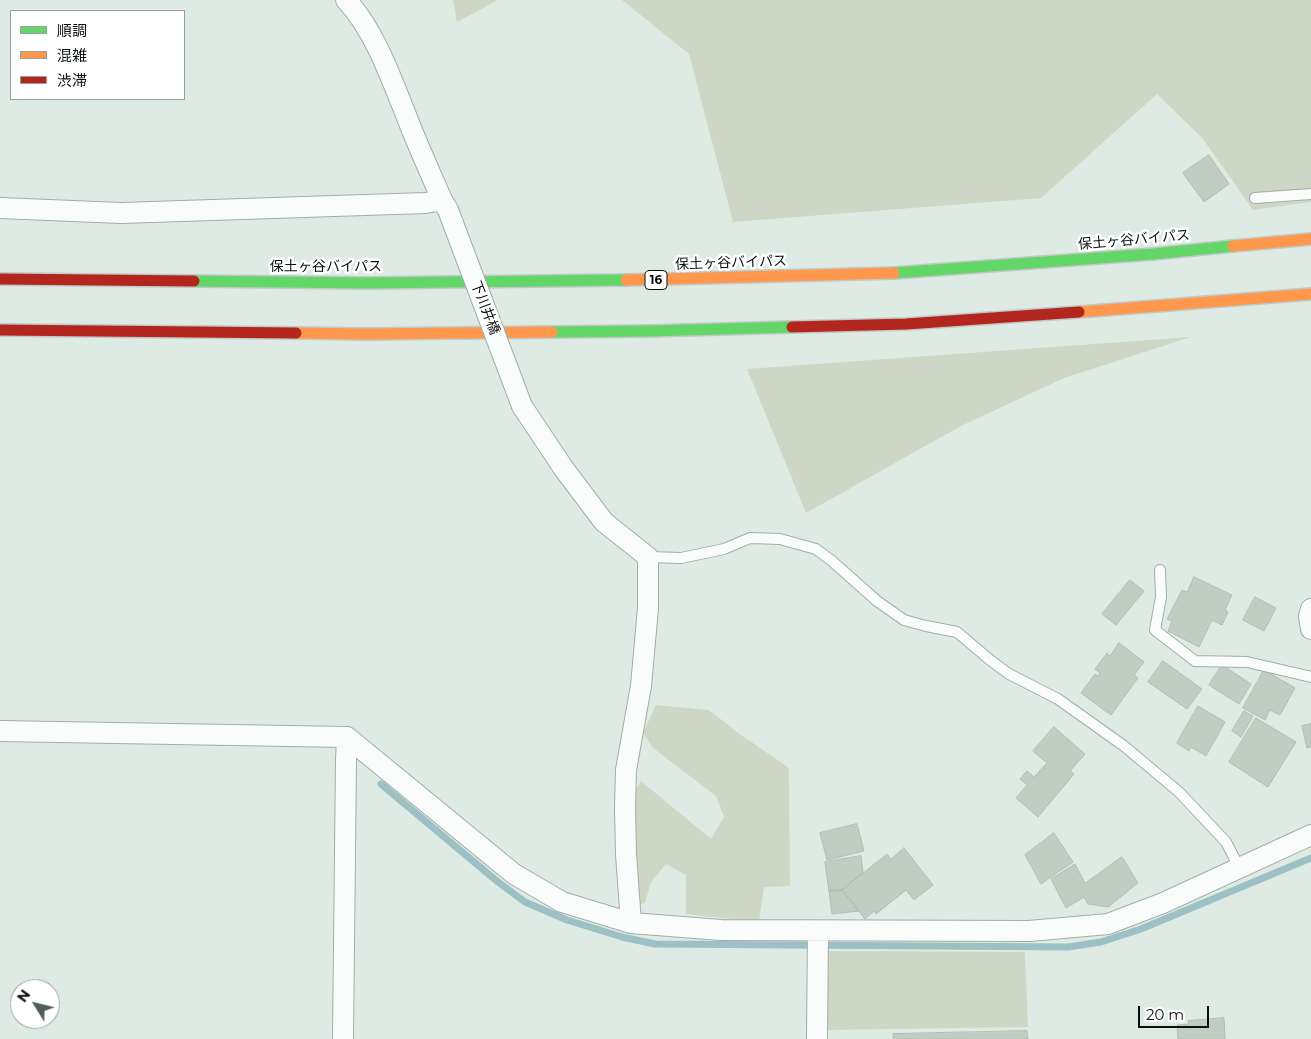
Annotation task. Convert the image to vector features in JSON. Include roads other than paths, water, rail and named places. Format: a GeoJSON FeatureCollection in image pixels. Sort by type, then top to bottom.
{"type":"FeatureCollection","features":[{"type":"Feature","properties":{"kind":"highway","name":"保土ヶ谷バイパス"},"geometry":{"type":"LineString","coordinates":[[0,279],[366,283],[649,280],[905,273],[1154,254],[1311,239]]}},
{"type":"Feature","properties":{"kind":"highway"},"geometry":{"type":"LineString","coordinates":[[0,330],[366,334],[650,331],[906,324],[1311,294]]}},
{"type":"Feature","properties":{"kind":"street","name":"下川井橋"},"geometry":{"type":"LineString","coordinates":[[346,0],[356,10],[382,56],[445,205],[522,406],[564,470],[604,522],[648,557]]}},
{"type":"Feature","properties":{"kind":"street"},"geometry":{"type":"LineString","coordinates":[[0,208],[121,213],[426,203],[445,205]]}},
{"type":"Feature","properties":{"kind":"street"},"geometry":{"type":"LineString","coordinates":[[631,923],[626,854],[626,770],[641,686],[648,608],[648,557]]}},
{"type":"Feature","properties":{"kind":"street"},"geometry":{"type":"LineString","coordinates":[[1311,610],[1309,616],[1311,629]]}},
{"type":"Feature","properties":{"kind":"street"},"geometry":{"type":"LineString","coordinates":[[0,731],[347,737],[514,874],[562,902],[631,923],[721,930],[818,931],[1029,931],[1108,924],[1163,903],[1311,835]]}},
{"type":"Feature","properties":{"kind":"street"},"geometry":{"type":"LineString","coordinates":[[343,1039],[347,737]]}},
{"type":"Feature","properties":{"kind":"street"},"geometry":{"type":"LineString","coordinates":[[817,1039],[818,931]]}},
{"type":"Feature","properties":{"kind":"lane"},"geometry":{"type":"LineString","coordinates":[[1255,198],[1311,194]]}},
{"type":"Feature","properties":{"kind":"lane"},"geometry":{"type":"LineString","coordinates":[[648,557],[681,558],[724,549],[750,538],[780,539],[816,549],[877,601],[904,620],[957,632],[1009,674],[1058,699],[1124,746],[1180,792],[1226,842],[1240,868]]}},
{"type":"Feature","properties":{"kind":"lane"},"geometry":{"type":"LineString","coordinates":[[1160,570],[1161,597],[1155,630],[1195,661],[1246,662],[1311,677]]}},
{"type":"Feature","properties":{"kind":"waterway"},"geometry":{"type":"LineString","coordinates":[[381,784],[498,882],[525,902],[567,920],[622,937],[655,944],[1068,947],[1101,942],[1141,929],[1311,858]]}}]}
